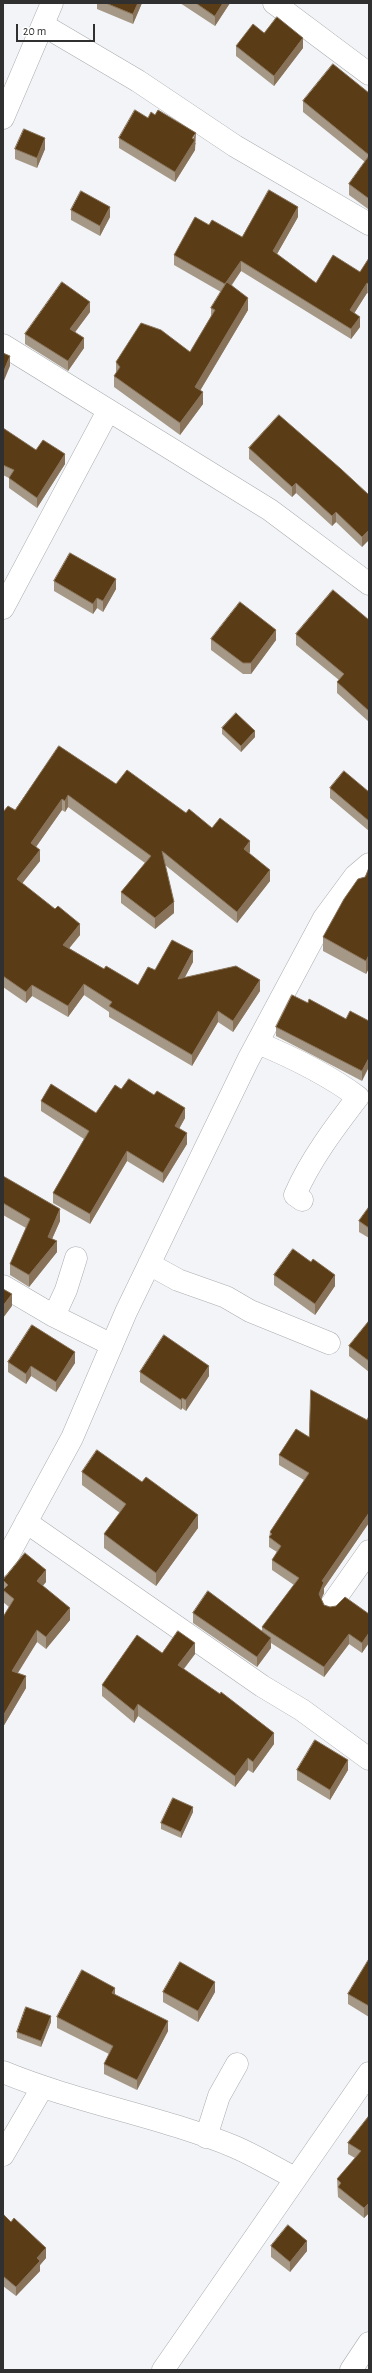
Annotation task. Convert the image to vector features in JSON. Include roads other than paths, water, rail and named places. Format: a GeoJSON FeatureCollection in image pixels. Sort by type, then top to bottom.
{"type":"FeatureCollection","features":[{"type":"Feature","properties":{"kind":"street"},"geometry":{"type":"LineString","coordinates":[[3,118],[52,3]]}},
{"type":"Feature","properties":{"kind":"street"},"geometry":{"type":"LineString","coordinates":[[274,3],[369,74]]}},
{"type":"Feature","properties":{"kind":"street"},"geometry":{"type":"LineString","coordinates":[[43,25],[138,82],[235,146],[369,224]]}},
{"type":"Feature","properties":{"kind":"street"},"geometry":{"type":"LineString","coordinates":[[3,345],[270,510],[369,584]]}},
{"type":"Feature","properties":{"kind":"street"},"geometry":{"type":"LineString","coordinates":[[3,608],[108,411]]}},
{"type":"Feature","properties":{"kind":"street"},"geometry":{"type":"LineString","coordinates":[[3,1565],[72,1438],[112,1344],[258,1042],[324,918],[355,876],[369,864]]}},
{"type":"Feature","properties":{"kind":"street"},"geometry":{"type":"LineString","coordinates":[[258,1042],[296,1058],[337,1081],[358,1097],[336,1126],[301,1180],[295,1195],[302,1200]]}},
{"type":"Feature","properties":{"kind":"street"},"geometry":{"type":"LineString","coordinates":[[54,1316],[66,1290],[76,1258]]}},
{"type":"Feature","properties":{"kind":"street"},"geometry":{"type":"LineString","coordinates":[[150,1264],[178,1280],[226,1297],[250,1312],[328,1343]]}},
{"type":"Feature","properties":{"kind":"street"},"geometry":{"type":"LineString","coordinates":[[3,1286],[54,1316],[112,1344]]}},
{"type":"Feature","properties":{"kind":"street"},"geometry":{"type":"LineString","coordinates":[[26,1522],[262,1686],[302,1710],[369,1759]]}},
{"type":"Feature","properties":{"kind":"street"},"geometry":{"type":"LineString","coordinates":[[331,1605],[369,1551]]}},
{"type":"Feature","properties":{"kind":"street"},"geometry":{"type":"LineString","coordinates":[[206,2138],[219,2096],[237,2064]]}},
{"type":"Feature","properties":{"kind":"street"},"geometry":{"type":"LineString","coordinates":[[3,2072],[42,2088],[236,2148],[295,2178]]}},
{"type":"Feature","properties":{"kind":"street"},"geometry":{"type":"LineString","coordinates":[[163,2370],[369,2073]]}},
{"type":"Feature","properties":{"kind":"street"},"geometry":{"type":"LineString","coordinates":[[3,2155],[42,2088]]}},
{"type":"Feature","properties":{"kind":"street"},"geometry":{"type":"LineString","coordinates":[[351,2370],[369,2343]]}}]}
